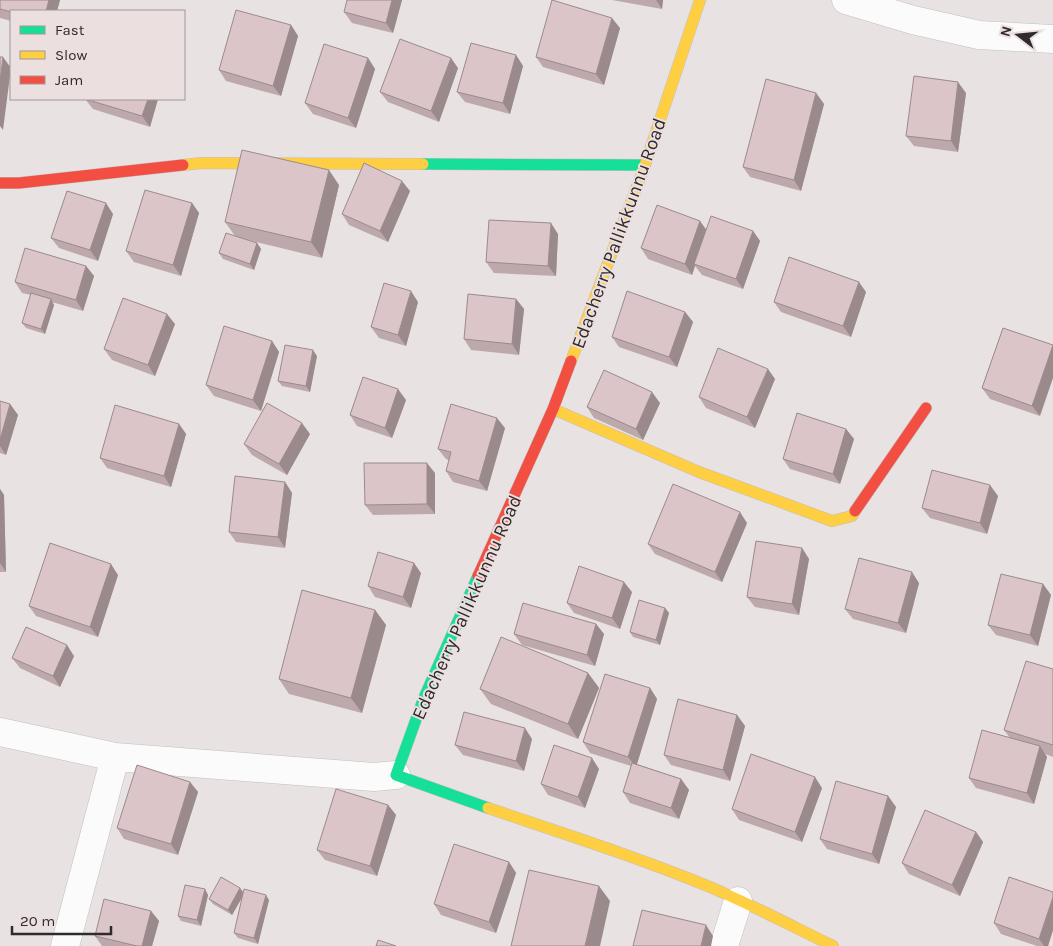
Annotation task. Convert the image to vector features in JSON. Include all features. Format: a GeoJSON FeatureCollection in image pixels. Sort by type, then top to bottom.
{"type":"FeatureCollection","features":[{"type":"Feature","properties":{"kind":"main road","name":"Edacherry Pallikkunnu Road"},"geometry":{"type":"LineString","coordinates":[[396,775],[423,700],[553,409],[644,165],[700,0]]}},
{"type":"Feature","properties":{"kind":"main road"},"geometry":{"type":"LineString","coordinates":[[0,183],[19,183],[201,163],[644,165]]}},
{"type":"Feature","properties":{"kind":"main road"},"geometry":{"type":"LineString","coordinates":[[553,409],[699,472],[832,521],[852,516],[926,408]]}},
{"type":"Feature","properties":{"kind":"main road"},"geometry":{"type":"LineString","coordinates":[[396,775],[693,880],[833,946]]}},
{"type":"Feature","properties":{"kind":"street"},"geometry":{"type":"LineString","coordinates":[[846,0],[913,20],[979,35],[1053,39]]}},
{"type":"Feature","properties":{"kind":"street"},"geometry":{"type":"LineString","coordinates":[[0,732],[114,757],[374,777],[396,775]]}},
{"type":"Feature","properties":{"kind":"street"},"geometry":{"type":"LineString","coordinates":[[65,946],[114,757]]}},
{"type":"Feature","properties":{"kind":"street"},"geometry":{"type":"LineString","coordinates":[[724,946],[738,901]]}},
{"type":"Feature","properties":{"kind":"building"},"geometry":{"type":"Polygon","coordinates":[[[0,0],[49,0],[46,10],[10,10],[10,12],[0,9],[0,0]]]}},
{"type":"Feature","properties":{"kind":"building"},"geometry":{"type":"Polygon","coordinates":[[[347,0],[392,0],[386,23],[344,12],[347,0]]]}},
{"type":"Feature","properties":{"kind":"building"},"geometry":{"type":"Polygon","coordinates":[[[552,0],[612,18],[596,74],[536,57],[552,0]]]}},
{"type":"Feature","properties":{"kind":"building"},"geometry":{"type":"Polygon","coordinates":[[[236,10],[291,25],[273,86],[219,70],[236,10]]]}},
{"type":"Feature","properties":{"kind":"building"},"geometry":{"type":"Polygon","coordinates":[[[400,39],[451,58],[431,111],[380,92],[400,39]]]}},
{"type":"Feature","properties":{"kind":"building"},"geometry":{"type":"Polygon","coordinates":[[[471,43],[516,55],[503,103],[457,92],[471,43]]]}},
{"type":"Feature","properties":{"kind":"building"},"geometry":{"type":"Polygon","coordinates":[[[324,44],[368,58],[348,118],[305,103],[324,44]]]}},
{"type":"Feature","properties":{"kind":"building"},"geometry":{"type":"Polygon","coordinates":[[[0,57],[3,57],[0,82],[0,57]]]}},
{"type":"Feature","properties":{"kind":"building"},"geometry":{"type":"Polygon","coordinates":[[[914,76],[958,82],[951,141],[906,136],[914,76]]]}},
{"type":"Feature","properties":{"kind":"building"},"geometry":{"type":"Polygon","coordinates":[[[766,79],[816,93],[794,180],[743,167],[766,79]]]}},
{"type":"Feature","properties":{"kind":"building"},"geometry":{"type":"Polygon","coordinates":[[[88,100],[148,100],[142,116],[88,100]]]}},
{"type":"Feature","properties":{"kind":"building"},"geometry":{"type":"Polygon","coordinates":[[[242,150],[329,170],[311,242],[225,222],[242,150]]]}},
{"type":"Feature","properties":{"kind":"building"},"geometry":{"type":"Polygon","coordinates":[[[364,163],[402,181],[380,231],[342,214],[364,163]]]}},
{"type":"Feature","properties":{"kind":"building"},"geometry":{"type":"Polygon","coordinates":[[[145,190],[192,203],[173,265],[126,251],[145,190]]]}},
{"type":"Feature","properties":{"kind":"building"},"geometry":{"type":"Polygon","coordinates":[[[67,191],[106,203],[90,250],[51,238],[67,191]]]}},
{"type":"Feature","properties":{"kind":"building"},"geometry":{"type":"Polygon","coordinates":[[[657,205],[700,221],[685,264],[641,248],[657,205]]]}},
{"type":"Feature","properties":{"kind":"building"},"geometry":{"type":"Polygon","coordinates":[[[711,216],[753,231],[736,279],[694,264],[711,216]]]}},
{"type":"Feature","properties":{"kind":"building"},"geometry":{"type":"Polygon","coordinates":[[[489,220],[551,223],[548,266],[486,262],[489,220]]]}},
{"type":"Feature","properties":{"kind":"building"},"geometry":{"type":"Polygon","coordinates":[[[226,233],[257,243],[250,264],[219,253],[226,233]]]}},
{"type":"Feature","properties":{"kind":"building"},"geometry":{"type":"Polygon","coordinates":[[[25,248],[86,266],[76,300],[15,282],[25,248]]]}},
{"type":"Feature","properties":{"kind":"building"},"geometry":{"type":"Polygon","coordinates":[[[789,257],[859,282],[843,326],[774,302],[789,257]]]}},
{"type":"Feature","properties":{"kind":"building"},"geometry":{"type":"Polygon","coordinates":[[[384,283],[411,291],[398,335],[371,327],[384,283]]]}},
{"type":"Feature","properties":{"kind":"building"},"geometry":{"type":"Polygon","coordinates":[[[627,291],[685,312],[669,357],[612,337],[627,291]]]}},
{"type":"Feature","properties":{"kind":"building"},"geometry":{"type":"Polygon","coordinates":[[[31,293],[51,299],[41,329],[22,323],[31,293]]]}},
{"type":"Feature","properties":{"kind":"building"},"geometry":{"type":"Polygon","coordinates":[[[468,294],[516,299],[512,344],[464,339],[468,294]]]}},
{"type":"Feature","properties":{"kind":"building"},"geometry":{"type":"Polygon","coordinates":[[[123,298],[167,314],[148,365],[104,349],[123,298]]]}},
{"type":"Feature","properties":{"kind":"building"},"geometry":{"type":"Polygon","coordinates":[[[224,326],[272,341],[253,400],[206,385],[224,326]]]}},
{"type":"Feature","properties":{"kind":"building"},"geometry":{"type":"Polygon","coordinates":[[[1003,328],[1053,345],[1032,406],[982,388],[1003,328]]]}},
{"type":"Feature","properties":{"kind":"building"},"geometry":{"type":"Polygon","coordinates":[[[285,345],[313,350],[306,386],[278,381],[285,345]]]}},
{"type":"Feature","properties":{"kind":"building"},"geometry":{"type":"Polygon","coordinates":[[[718,348],[768,369],[747,417],[699,397],[718,348]]]}},
{"type":"Feature","properties":{"kind":"building"},"geometry":{"type":"Polygon","coordinates":[[[604,370],[652,392],[636,429],[587,407],[604,370]]]}},
{"type":"Feature","properties":{"kind":"building"},"geometry":{"type":"Polygon","coordinates":[[[363,377],[398,389],[385,428],[350,415],[363,377]]]}},
{"type":"Feature","properties":{"kind":"building"},"geometry":{"type":"Polygon","coordinates":[[[0,401],[10,404],[0,440],[0,401]]]}},
{"type":"Feature","properties":{"kind":"building"},"geometry":{"type":"Polygon","coordinates":[[[267,403],[302,423],[279,464],[244,444],[267,403]]]}},
{"type":"Feature","properties":{"kind":"building"},"geometry":{"type":"Polygon","coordinates":[[[451,404],[497,418],[479,481],[446,471],[451,452],[438,449],[451,404]]]}},
{"type":"Feature","properties":{"kind":"building"},"geometry":{"type":"Polygon","coordinates":[[[115,405],[179,424],[164,476],[100,458],[115,405]]]}},
{"type":"Feature","properties":{"kind":"building"},"geometry":{"type":"Polygon","coordinates":[[[797,413],[846,429],[833,474],[783,459],[797,413]]]}},
{"type":"Feature","properties":{"kind":"building"},"geometry":{"type":"Polygon","coordinates":[[[364,463],[427,463],[427,504],[365,505],[364,463]]]}},
{"type":"Feature","properties":{"kind":"building"},"geometry":{"type":"Polygon","coordinates":[[[932,470],[990,485],[980,523],[922,508],[932,470]]]}},
{"type":"Feature","properties":{"kind":"building"},"geometry":{"type":"Polygon","coordinates":[[[235,476],[285,482],[278,537],[229,532],[235,476]]]}},
{"type":"Feature","properties":{"kind":"building"},"geometry":{"type":"Polygon","coordinates":[[[673,484],[740,512],[715,572],[648,544],[673,484]]]}},
{"type":"Feature","properties":{"kind":"building"},"geometry":{"type":"Polygon","coordinates":[[[756,541],[802,548],[792,604],[747,597],[756,541]]]}},
{"type":"Feature","properties":{"kind":"building"},"geometry":{"type":"Polygon","coordinates":[[[50,543],[111,564],[90,627],[29,606],[50,543]]]}},
{"type":"Feature","properties":{"kind":"building"},"geometry":{"type":"Polygon","coordinates":[[[378,552],[414,563],[403,597],[368,586],[378,552]]]}},
{"type":"Feature","properties":{"kind":"building"},"geometry":{"type":"Polygon","coordinates":[[[859,558],[912,572],[898,623],[845,609],[859,558]]]}},
{"type":"Feature","properties":{"kind":"building"},"geometry":{"type":"Polygon","coordinates":[[[579,566],[624,582],[612,618],[567,603],[579,566]]]}},
{"type":"Feature","properties":{"kind":"building"},"geometry":{"type":"Polygon","coordinates":[[[1001,574],[1043,584],[1030,635],[988,625],[1001,574]]]}},
{"type":"Feature","properties":{"kind":"building"},"geometry":{"type":"Polygon","coordinates":[[[302,590],[375,610],[351,698],[279,679],[302,590]]]}},
{"type":"Feature","properties":{"kind":"building"},"geometry":{"type":"Polygon","coordinates":[[[639,600],[665,608],[656,640],[630,632],[639,600]]]}},
{"type":"Feature","properties":{"kind":"building"},"geometry":{"type":"Polygon","coordinates":[[[523,603],[596,624],[587,655],[514,634],[523,603]]]}},
{"type":"Feature","properties":{"kind":"building"},"geometry":{"type":"Polygon","coordinates":[[[26,627],[67,645],[53,676],[12,658],[26,627]]]}},
{"type":"Feature","properties":{"kind":"building"},"geometry":{"type":"Polygon","coordinates":[[[501,637],[588,673],[568,724],[480,689],[501,637]]]}},
{"type":"Feature","properties":{"kind":"building"},"geometry":{"type":"Polygon","coordinates":[[[1026,661],[1053,669],[1053,745],[1004,730],[1026,661]]]}},
{"type":"Feature","properties":{"kind":"building"},"geometry":{"type":"Polygon","coordinates":[[[605,674],[650,688],[628,757],[583,742],[605,674]]]}},
{"type":"Feature","properties":{"kind":"building"},"geometry":{"type":"Polygon","coordinates":[[[678,699],[737,715],[723,770],[664,755],[678,699]]]}},
{"type":"Feature","properties":{"kind":"building"},"geometry":{"type":"Polygon","coordinates":[[[464,712],[525,728],[516,761],[455,745],[464,712]]]}},
{"type":"Feature","properties":{"kind":"building"},"geometry":{"type":"Polygon","coordinates":[[[982,730],[1040,746],[1027,793],[969,778],[982,730]]]}},
{"type":"Feature","properties":{"kind":"building"},"geometry":{"type":"Polygon","coordinates":[[[554,745],[592,758],[578,797],[541,784],[554,745]]]}},
{"type":"Feature","properties":{"kind":"building"},"geometry":{"type":"Polygon","coordinates":[[[751,754],[815,777],[795,832],[732,809],[751,754]]]}},
{"type":"Feature","properties":{"kind":"building"},"geometry":{"type":"Polygon","coordinates":[[[632,763],[681,779],[671,808],[623,792],[632,763]]]}},
{"type":"Feature","properties":{"kind":"building"},"geometry":{"type":"Polygon","coordinates":[[[137,765],[190,782],[171,844],[117,828],[137,765]]]}},
{"type":"Feature","properties":{"kind":"building"},"geometry":{"type":"Polygon","coordinates":[[[836,781],[888,796],[872,854],[820,839],[836,781]]]}},
{"type":"Feature","properties":{"kind":"building"},"geometry":{"type":"Polygon","coordinates":[[[336,789],[388,805],[370,866],[317,850],[336,789]]]}},
{"type":"Feature","properties":{"kind":"building"},"geometry":{"type":"Polygon","coordinates":[[[925,810],[976,832],[952,885],[902,863],[925,810]]]}},
{"type":"Feature","properties":{"kind":"building"},"geometry":{"type":"Polygon","coordinates":[[[454,844],[509,862],[489,922],[434,904],[454,844]]]}},
{"type":"Feature","properties":{"kind":"building"},"geometry":{"type":"Polygon","coordinates":[[[529,870],[599,886],[585,946],[511,946],[529,870]]]}},
{"type":"Feature","properties":{"kind":"building"},"geometry":{"type":"Polygon","coordinates":[[[221,877],[240,888],[228,910],[209,899],[221,877]]]}},
{"type":"Feature","properties":{"kind":"building"},"geometry":{"type":"Polygon","coordinates":[[[1009,877],[1053,892],[1039,939],[994,923],[1009,877]]]}},
{"type":"Feature","properties":{"kind":"building"},"geometry":{"type":"Polygon","coordinates":[[[185,885],[205,889],[197,920],[178,916],[185,885]]]}},
{"type":"Feature","properties":{"kind":"building"},"geometry":{"type":"Polygon","coordinates":[[[244,889],[266,895],[254,938],[234,933],[244,889]]]}},
{"type":"Feature","properties":{"kind":"building"},"geometry":{"type":"Polygon","coordinates":[[[104,899],[151,911],[142,946],[95,936],[104,899]]]}},
{"type":"Feature","properties":{"kind":"building"},"geometry":{"type":"Polygon","coordinates":[[[642,910],[706,925],[701,946],[633,946],[642,910]]]}},
{"type":"Feature","properties":{"kind":"building"},"geometry":{"type":"Polygon","coordinates":[[[378,940],[396,946],[376,946],[378,940]]]}},
{"type":"Feature","properties":{"kind":"traffic: fast"},"geometry":{"type":"LineString","coordinates":[[423,164],[645,165]]}},
{"type":"Feature","properties":{"kind":"traffic: fast"},"geometry":{"type":"LineString","coordinates":[[478,576],[423,700],[396,775],[488,808]]}},
{"type":"Feature","properties":{"kind":"traffic: slow"},"geometry":{"type":"LineString","coordinates":[[571,361],[645,165],[700,0]]}},
{"type":"Feature","properties":{"kind":"traffic: slow"},"geometry":{"type":"LineString","coordinates":[[183,165],[201,163],[423,164]]}},
{"type":"Feature","properties":{"kind":"traffic: slow"},"geometry":{"type":"LineString","coordinates":[[553,409],[699,472],[832,521],[852,516],[855,511]]}},
{"type":"Feature","properties":{"kind":"traffic: slow"},"geometry":{"type":"LineString","coordinates":[[488,808],[683,876],[757,908],[833,946]]}},
{"type":"Feature","properties":{"kind":"traffic: jam"},"geometry":{"type":"LineString","coordinates":[[0,183],[19,183],[183,165]]}},
{"type":"Feature","properties":{"kind":"traffic: jam"},"geometry":{"type":"LineString","coordinates":[[478,576],[553,409],[571,361]]}},
{"type":"Feature","properties":{"kind":"traffic: jam"},"geometry":{"type":"LineString","coordinates":[[855,511],[926,408]]}}]}
